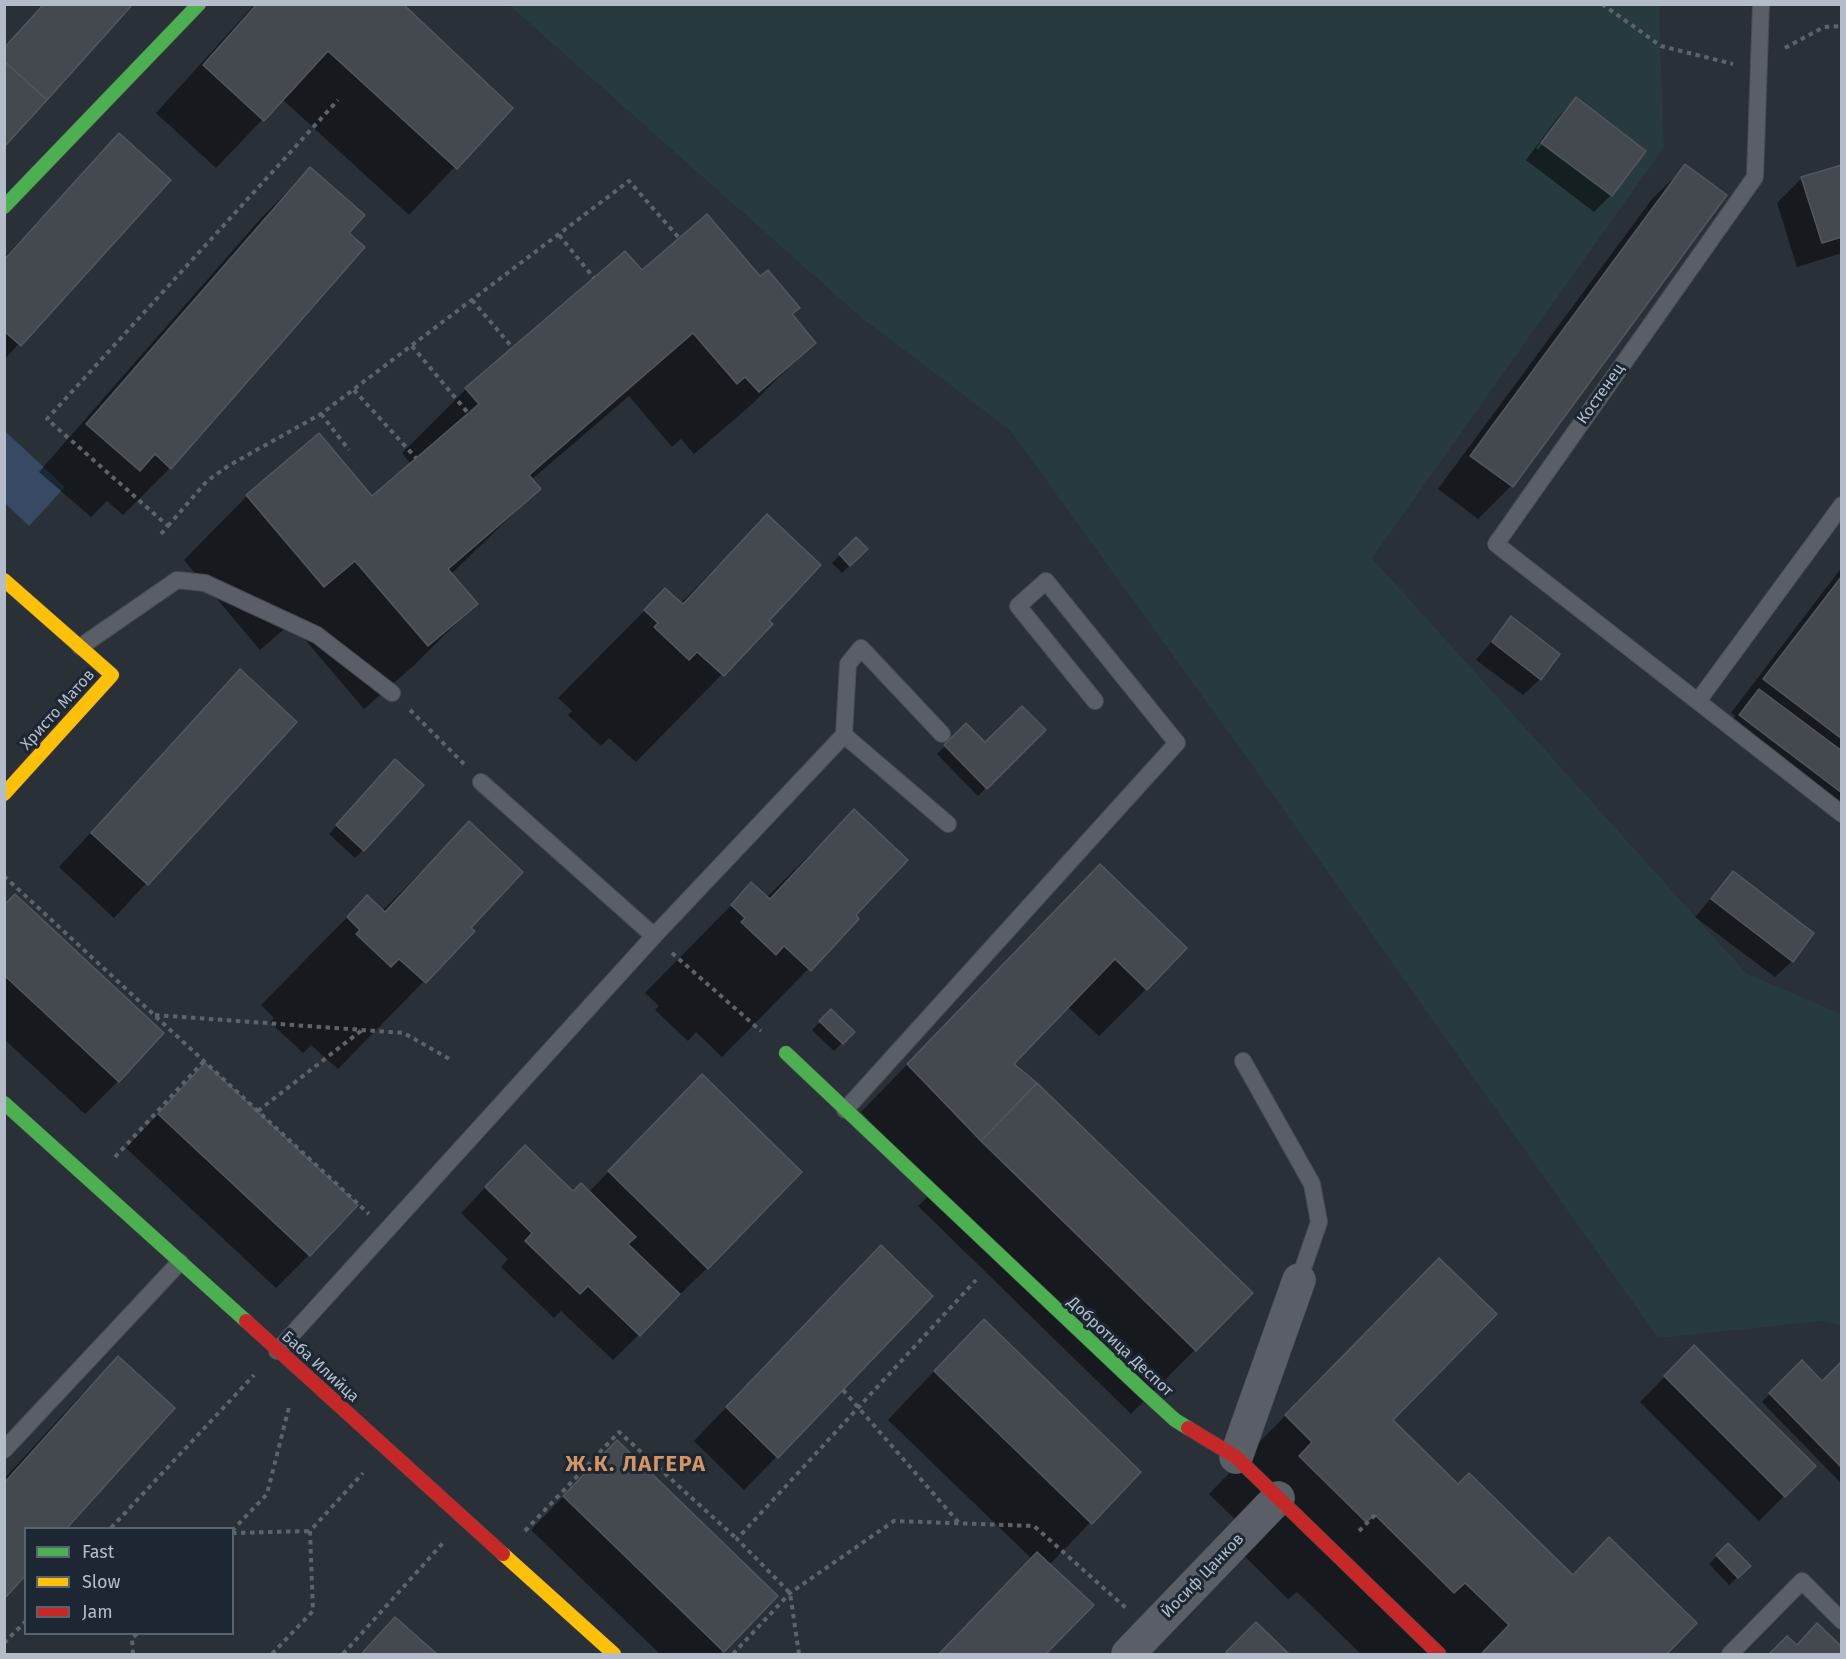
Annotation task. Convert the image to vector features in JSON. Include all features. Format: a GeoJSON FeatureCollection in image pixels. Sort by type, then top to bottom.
{"type":"FeatureCollection","features":[{"type":"Feature","properties":{"kind":"street"},"geometry":{"type":"LineString","coordinates":[[4,207],[199,4]]}},
{"type":"Feature","properties":{"kind":"street"},"geometry":{"type":"LineString","coordinates":[[4,580],[80,647]]}},
{"type":"Feature","properties":{"kind":"street","name":"Христо Матов"},"geometry":{"type":"LineString","coordinates":[[4,794],[112,675],[80,647]]}},
{"type":"Feature","properties":{"kind":"street","name":"Добротица Деспот"},"geometry":{"type":"LineString","coordinates":[[786,1053],[1175,1420],[1236,1457],[1439,1654]]}},
{"type":"Feature","properties":{"kind":"street","name":"Баба Илийца"},"geometry":{"type":"LineString","coordinates":[[4,1102],[298,1371],[504,1553],[597,1649]]}},
{"type":"Feature","properties":{"kind":"street"},"geometry":{"type":"LineString","coordinates":[[1236,1457],[1299,1280]]}},
{"type":"Feature","properties":{"kind":"street","name":"Йосиф Цанков"},"geometry":{"type":"LineString","coordinates":[[1128,1654],[1278,1498]]}},
{"type":"Feature","properties":{"kind":"lane","name":"Костенец"},"geometry":{"type":"LineString","coordinates":[[1761,4],[1755,177],[1496,544],[1842,814]]}},
{"type":"Feature","properties":{"kind":"lane"},"geometry":{"type":"LineString","coordinates":[[1698,701],[1842,505]]}},
{"type":"Feature","properties":{"kind":"lane"},"geometry":{"type":"LineString","coordinates":[[80,647],[177,580],[205,583],[317,635],[392,693]]}},
{"type":"Feature","properties":{"kind":"lane"},"geometry":{"type":"LineString","coordinates":[[845,1110],[1177,743],[1046,581],[1018,606],[1095,701]]}},
{"type":"Feature","properties":{"kind":"lane"},"geometry":{"type":"LineString","coordinates":[[277,1351],[654,936],[844,735],[848,664],[861,648],[942,734]]}},
{"type":"Feature","properties":{"kind":"lane"},"geometry":{"type":"LineString","coordinates":[[844,735],[948,824]]}},
{"type":"Feature","properties":{"kind":"lane"},"geometry":{"type":"LineString","coordinates":[[481,782],[654,936]]}},
{"type":"Feature","properties":{"kind":"lane"},"geometry":{"type":"LineString","coordinates":[[1242,1061],[1312,1184],[1320,1222],[1299,1280]]}},
{"type":"Feature","properties":{"kind":"lane"},"geometry":{"type":"LineString","coordinates":[[4,1450],[180,1262]]}},
{"type":"Feature","properties":{"kind":"lane"},"geometry":{"type":"LineString","coordinates":[[1730,1654],[1802,1581],[1842,1621]]}},
{"type":"Feature","properties":{"kind":"path"},"geometry":{"type":"LineString","coordinates":[[1602,4],[1661,46],[1727,64],[1759,62],[1824,27],[1842,26]]}},
{"type":"Feature","properties":{"kind":"path"},"geometry":{"type":"LineString","coordinates":[[168,526],[48,419],[338,100]]}},
{"type":"Feature","properties":{"kind":"path"},"geometry":{"type":"LineString","coordinates":[[161,534],[207,481],[228,466],[321,414],[630,181],[679,238]]}},
{"type":"Feature","properties":{"kind":"path"},"geometry":{"type":"LineString","coordinates":[[559,235],[594,278]]}},
{"type":"Feature","properties":{"kind":"path"},"geometry":{"type":"LineString","coordinates":[[472,300],[512,348]]}},
{"type":"Feature","properties":{"kind":"path"},"geometry":{"type":"LineString","coordinates":[[412,346],[468,413]]}},
{"type":"Feature","properties":{"kind":"path"},"geometry":{"type":"LineString","coordinates":[[354,390],[416,458]]}},
{"type":"Feature","properties":{"kind":"path"},"geometry":{"type":"LineString","coordinates":[[321,414],[349,450]]}},
{"type":"Feature","properties":{"kind":"path"},"geometry":{"type":"LineString","coordinates":[[392,693],[481,782]]}},
{"type":"Feature","properties":{"kind":"path"},"geometry":{"type":"LineString","coordinates":[[4,876],[386,1230]]}},
{"type":"Feature","properties":{"kind":"path"},"geometry":{"type":"LineString","coordinates":[[654,936],[786,1053]]}},
{"type":"Feature","properties":{"kind":"path"},"geometry":{"type":"LineString","coordinates":[[154,1015],[404,1033],[451,1060]]}},
{"type":"Feature","properties":{"kind":"path"},"geometry":{"type":"LineString","coordinates":[[258,1111],[363,1030]]}},
{"type":"Feature","properties":{"kind":"path"},"geometry":{"type":"LineString","coordinates":[[91,1182],[204,1061]]}},
{"type":"Feature","properties":{"kind":"path"},"geometry":{"type":"LineString","coordinates":[[737,1539],[999,1255]]}},
{"type":"Feature","properties":{"kind":"path"},"geometry":{"type":"LineString","coordinates":[[112,1527],[277,1351]]}},
{"type":"Feature","properties":{"kind":"path"},"geometry":{"type":"LineString","coordinates":[[234,1530],[267,1494],[298,1371]]}},
{"type":"Feature","properties":{"kind":"path"},"geometry":{"type":"LineString","coordinates":[[843,1390],[959,1523]]}},
{"type":"Feature","properties":{"kind":"path"},"geometry":{"type":"LineString","coordinates":[[504,1553],[619,1432],[737,1539],[790,1593],[799,1654]]}},
{"type":"Feature","properties":{"kind":"path"},"geometry":{"type":"LineString","coordinates":[[272,1654],[313,1611],[310,1531],[386,1448]]}},
{"type":"Feature","properties":{"kind":"path"},"geometry":{"type":"LineString","coordinates":[[1359,1531],[1375,1515]]}},
{"type":"Feature","properties":{"kind":"path"},"geometry":{"type":"LineString","coordinates":[[343,1654],[465,1518]]}},
{"type":"Feature","properties":{"kind":"path"},"geometry":{"type":"LineString","coordinates":[[733,1654],[790,1593],[894,1521],[1034,1526],[1151,1631]]}},
{"type":"Feature","properties":{"kind":"path"},"geometry":{"type":"LineString","coordinates":[[234,1532],[310,1531]]}},
{"type":"Feature","properties":{"kind":"path"},"geometry":{"type":"LineString","coordinates":[[4,1643],[24,1623]]}},
{"type":"Feature","properties":{"kind":"path"},"geometry":{"type":"LineString","coordinates":[[133,1654],[132,1638],[136,1635]]}},
{"type":"Feature","properties":{"kind":"green space"},"geometry":{"type":"Polygon","coordinates":[[[509,5],[1659,5],[1664,147],[1372,558],[1747,974],[1841,1014],[1841,1325],[1821,1321],[1658,1338],[1245,755],[1010,430],[863,319],[509,5]]]}},
{"type":"Feature","properties":{"kind":"water"},"geometry":{"type":"Polygon","coordinates":[[[5,431],[65,487],[29,526],[5,503],[5,431]]]}},
{"type":"Feature","properties":{"kind":"building"},"geometry":{"type":"Polygon","coordinates":[[[44,4],[133,4],[47,100],[4,61],[4,48],[44,4]]]}},
{"type":"Feature","properties":{"kind":"building"},"geometry":{"type":"Polygon","coordinates":[[[257,4],[403,4],[513,108],[457,169],[328,51],[264,121],[203,65],[257,4]]]}},
{"type":"Feature","properties":{"kind":"building"},"geometry":{"type":"Polygon","coordinates":[[[4,61],[47,100],[4,147],[4,61]]]}},
{"type":"Feature","properties":{"kind":"building"},"geometry":{"type":"Polygon","coordinates":[[[1576,97],[1646,151],[1612,196],[1541,143],[1576,97]]]}},
{"type":"Feature","properties":{"kind":"building"},"geometry":{"type":"Polygon","coordinates":[[[119,133],[171,180],[21,346],[4,331],[4,260],[119,133]]]}},
{"type":"Feature","properties":{"kind":"building"},"geometry":{"type":"Polygon","coordinates":[[[1685,164],[1727,195],[1513,487],[1470,456],[1685,164]]]}},
{"type":"Feature","properties":{"kind":"building"},"geometry":{"type":"Polygon","coordinates":[[[1842,165],[1842,237],[1822,243],[1801,177],[1842,165]]]}},
{"type":"Feature","properties":{"kind":"building"},"geometry":{"type":"Polygon","coordinates":[[[310,167],[365,215],[349,233],[365,247],[171,469],[155,454],[140,471],[86,424],[310,167]]]}},
{"type":"Feature","properties":{"kind":"building"},"geometry":{"type":"Polygon","coordinates":[[[707,214],[760,276],[768,270],[800,308],[792,314],[816,343],[759,392],[745,377],[737,384],[693,333],[529,475],[541,489],[448,569],[478,604],[428,646],[355,561],[324,587],[246,495],[319,433],[372,496],[479,404],[465,388],[625,251],[642,270],[707,214]]]}},
{"type":"Feature","properties":{"kind":"building"},"geometry":{"type":"Polygon","coordinates":[[[767,514],[821,565],[769,621],[773,624],[724,676],[697,652],[689,660],[654,627],[658,623],[644,610],[665,588],[683,604],[767,514]]]}},
{"type":"Feature","properties":{"kind":"building"},"geometry":{"type":"Polygon","coordinates":[[[856,537],[868,549],[850,566],[839,554],[856,537]]]}},
{"type":"Feature","properties":{"kind":"building"},"geometry":{"type":"Polygon","coordinates":[[[1842,576],[1842,739],[1763,679],[1842,576]]]}},
{"type":"Feature","properties":{"kind":"building"},"geometry":{"type":"Polygon","coordinates":[[[1511,616],[1560,654],[1541,680],[1492,642],[1511,616]]]}},
{"type":"Feature","properties":{"kind":"building"},"geometry":{"type":"Polygon","coordinates":[[[240,669],[297,722],[148,885],[91,833],[240,669]]]}},
{"type":"Feature","properties":{"kind":"building"},"geometry":{"type":"Polygon","coordinates":[[[1759,689],[1842,751],[1842,793],[1739,715],[1759,689]]]}},
{"type":"Feature","properties":{"kind":"building"},"geometry":{"type":"Polygon","coordinates":[[[1022,706],[1046,730],[987,789],[944,745],[966,723],[985,742],[1022,706]]]}},
{"type":"Feature","properties":{"kind":"building"},"geometry":{"type":"Polygon","coordinates":[[[395,759],[424,785],[364,851],[336,825],[395,759]]]}},
{"type":"Feature","properties":{"kind":"building"},"geometry":{"type":"Polygon","coordinates":[[[854,809],[908,860],[856,915],[859,919],[811,971],[784,946],[776,955],[741,922],[745,918],[731,905],[751,882],[770,899],[854,809]]]}},
{"type":"Feature","properties":{"kind":"building"},"geometry":{"type":"Polygon","coordinates":[[[469,821],[523,872],[471,928],[475,931],[426,983],[399,959],[391,967],[356,934],[360,930],[347,917],[367,895],[385,912],[469,821]]]}},
{"type":"Feature","properties":{"kind":"building"},"geometry":{"type":"Polygon","coordinates":[[[1100,864],[1187,948],[1147,990],[1115,959],[1014,1064],[1037,1083],[981,1141],[907,1064],[1100,864]]]}},
{"type":"Feature","properties":{"kind":"building"},"geometry":{"type":"Polygon","coordinates":[[[1733,871],[1814,933],[1793,962],[1711,899],[1733,871]]]}},
{"type":"Feature","properties":{"kind":"building"},"geometry":{"type":"Polygon","coordinates":[[[15,894],[164,1033],[119,1082],[4,975],[4,905],[15,894]]]}},
{"type":"Feature","properties":{"kind":"building"},"geometry":{"type":"Polygon","coordinates":[[[831,1009],[855,1032],[843,1044],[819,1021],[831,1009]]]}},
{"type":"Feature","properties":{"kind":"building"},"geometry":{"type":"Polygon","coordinates":[[[205,1063],[358,1205],[310,1256],[158,1114],[205,1063]]]}},
{"type":"Feature","properties":{"kind":"building"},"geometry":{"type":"Polygon","coordinates":[[[702,1074],[802,1172],[708,1269],[608,1171],[702,1074]]]}},
{"type":"Feature","properties":{"kind":"building"},"geometry":{"type":"Polygon","coordinates":[[[1037,1083],[1253,1293],[1196,1351],[981,1141],[1037,1083]]]}},
{"type":"Feature","properties":{"kind":"building"},"geometry":{"type":"Polygon","coordinates":[[[525,1145],[573,1191],[581,1183],[636,1237],[628,1244],[680,1294],[640,1336],[588,1286],[580,1294],[525,1241],[532,1233],[485,1187],[525,1145]]]}},
{"type":"Feature","properties":{"kind":"building"},"geometry":{"type":"Polygon","coordinates":[[[881,1245],[933,1296],[778,1458],[726,1407],[881,1245]]]}},
{"type":"Feature","properties":{"kind":"building"},"geometry":{"type":"Polygon","coordinates":[[[1439,1258],[1497,1314],[1393,1420],[1458,1484],[1469,1473],[1573,1575],[1609,1537],[1697,1623],[1667,1654],[1481,1654],[1509,1625],[1465,1583],[1454,1593],[1375,1515],[1366,1522],[1299,1456],[1312,1442],[1285,1415],[1439,1258]]]}},
{"type":"Feature","properties":{"kind":"building"},"geometry":{"type":"Polygon","coordinates":[[[984,1319],[1141,1472],[1092,1524],[934,1371],[984,1319]]]}},
{"type":"Feature","properties":{"kind":"building"},"geometry":{"type":"Polygon","coordinates":[[[1694,1345],[1816,1466],[1785,1497],[1664,1376],[1694,1345]]]}},
{"type":"Feature","properties":{"kind":"building"},"geometry":{"type":"Polygon","coordinates":[[[118,1356],[175,1408],[68,1527],[24,1527],[24,1577],[4,1599],[4,1483],[118,1356]]]}},
{"type":"Feature","properties":{"kind":"building"},"geometry":{"type":"Polygon","coordinates":[[[1802,1360],[1822,1381],[1842,1361],[1842,1468],[1769,1393],[1802,1360]]]}},
{"type":"Feature","properties":{"kind":"building"},"geometry":{"type":"Polygon","coordinates":[[[617,1440],[778,1596],[724,1652],[563,1496],[617,1440]]]}},
{"type":"Feature","properties":{"kind":"building"},"geometry":{"type":"Polygon","coordinates":[[[1728,1543],[1751,1566],[1738,1578],[1716,1555],[1728,1543]]]}},
{"type":"Feature","properties":{"kind":"building"},"geometry":{"type":"Polygon","coordinates":[[[1037,1552],[1094,1605],[1046,1654],[939,1654],[1037,1552]]]}},
{"type":"Feature","properties":{"kind":"building"},"geometry":{"type":"Polygon","coordinates":[[[395,1617],[437,1654],[361,1654],[395,1617]]]}},
{"type":"Feature","properties":{"kind":"building"},"geometry":{"type":"Polygon","coordinates":[[[1256,1622],[1289,1654],[1228,1654],[1226,1652],[1256,1622]]]}},
{"type":"Feature","properties":{"kind":"building"},"geometry":{"type":"Polygon","coordinates":[[[1817,1623],[1842,1647],[1842,1654],[1769,1654],[1787,1636],[1797,1645],[1817,1623]]]}},
{"type":"Feature","properties":{"kind":"traffic: fast"},"geometry":{"type":"LineString","coordinates":[[4,207],[199,4]]}},
{"type":"Feature","properties":{"kind":"traffic: fast"},"geometry":{"type":"LineString","coordinates":[[786,1053],[1140,1388],[1175,1420],[1188,1428]]}},
{"type":"Feature","properties":{"kind":"traffic: fast"},"geometry":{"type":"LineString","coordinates":[[4,1103],[246,1321]]}},
{"type":"Feature","properties":{"kind":"traffic: slow"},"geometry":{"type":"LineString","coordinates":[[4,580],[112,675],[4,794]]}},
{"type":"Feature","properties":{"kind":"traffic: slow"},"geometry":{"type":"LineString","coordinates":[[503,1554],[614,1654]]}},
{"type":"Feature","properties":{"kind":"traffic: jam"},"geometry":{"type":"LineString","coordinates":[[246,1321],[503,1554]]}},
{"type":"Feature","properties":{"kind":"traffic: jam"},"geometry":{"type":"LineString","coordinates":[[1188,1428],[1236,1457],[1439,1654]]}},
{"type":"Feature","properties":{"kind":"district","name":"Ж.К. ЛАГЕРА"},"geometry":{"type":"Point","coordinates":[636,1465]}}]}
